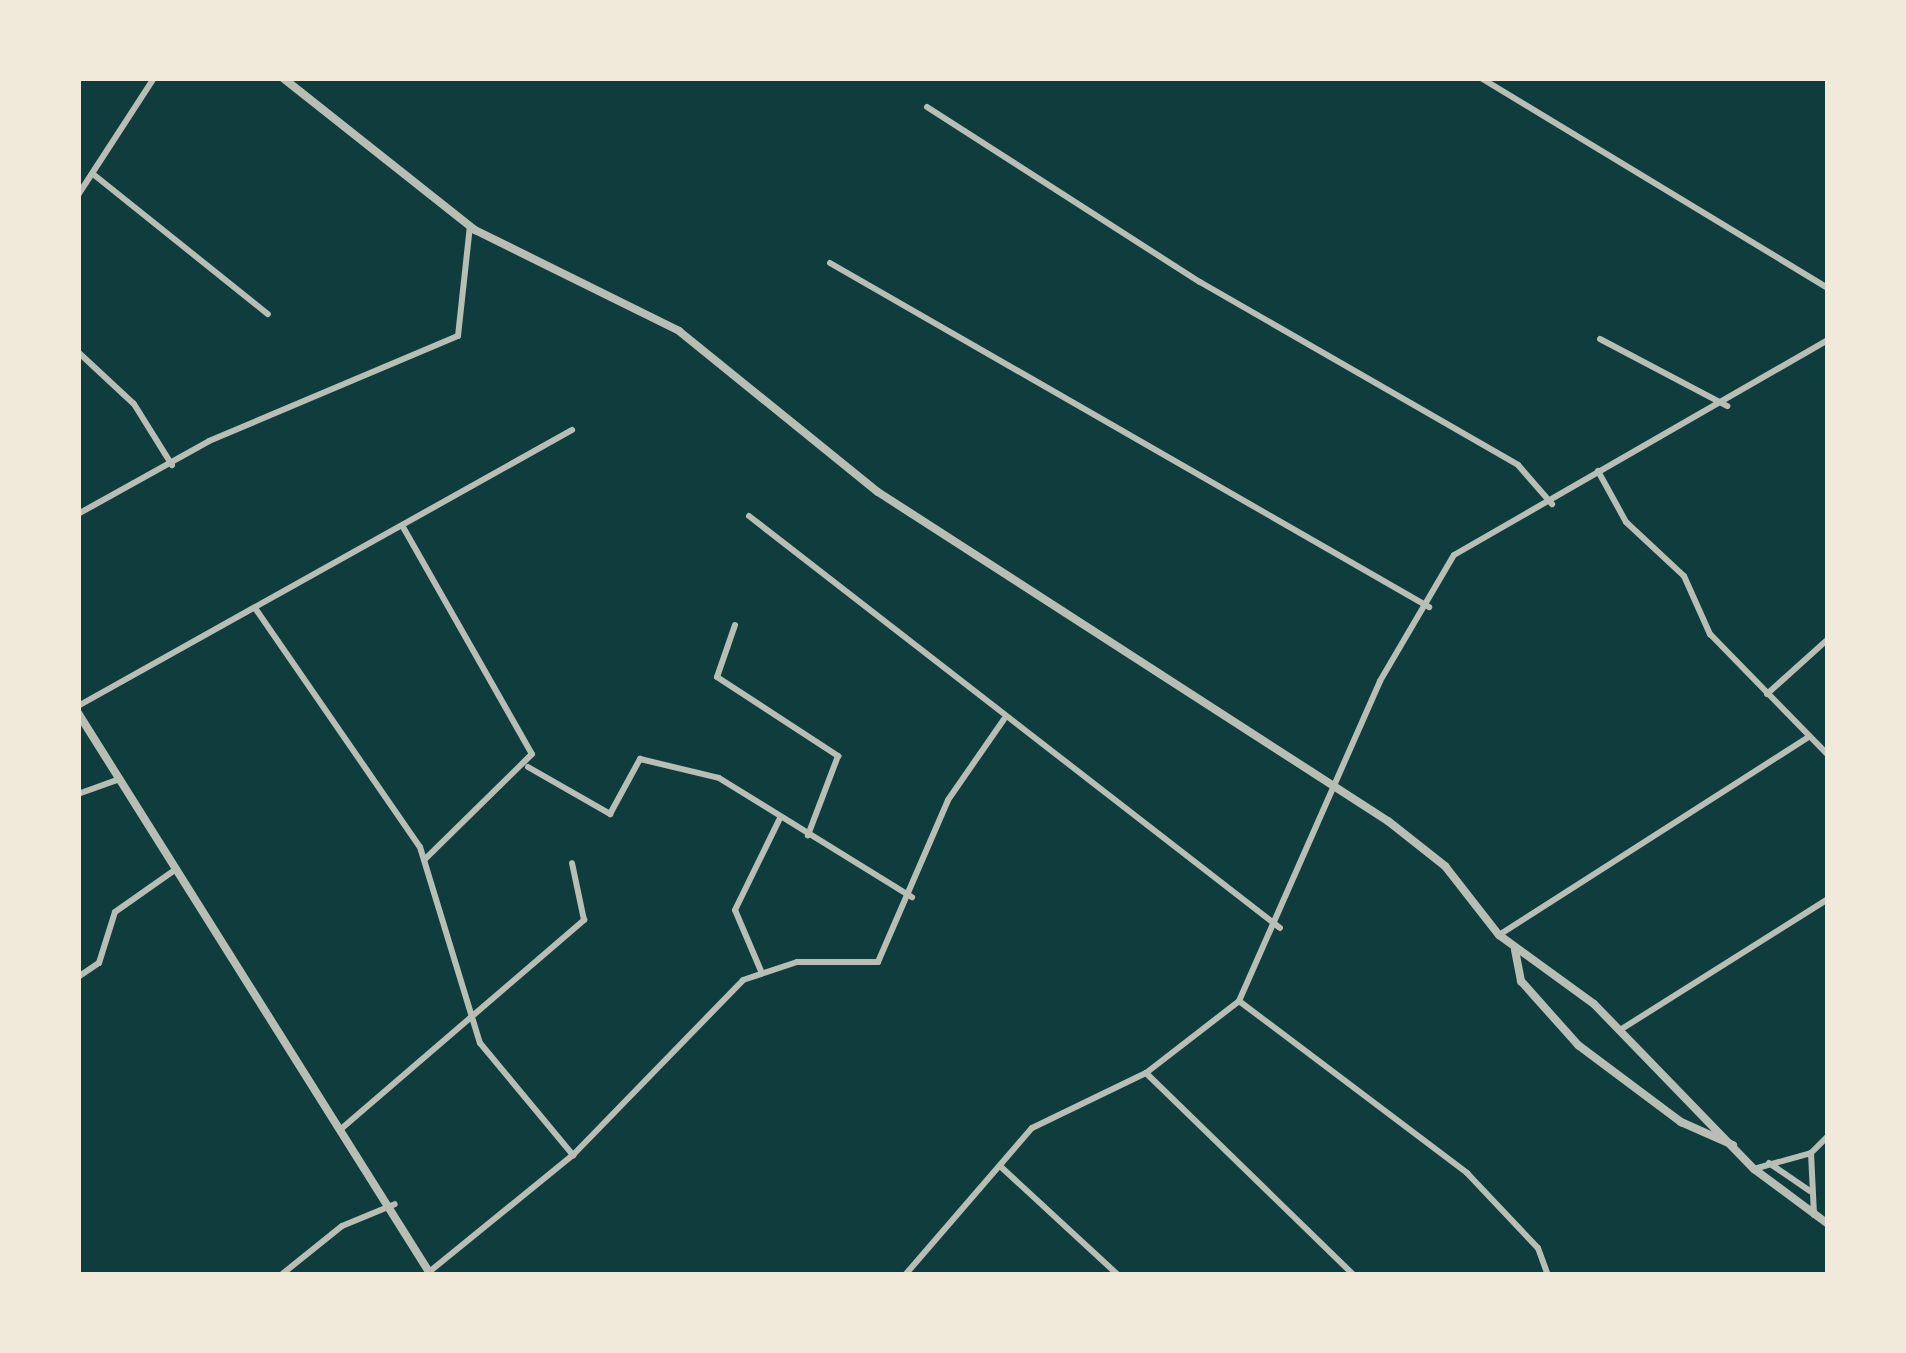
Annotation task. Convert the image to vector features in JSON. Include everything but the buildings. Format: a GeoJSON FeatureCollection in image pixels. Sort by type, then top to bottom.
{"type":"FeatureCollection","features":[{"type":"Feature","properties":{"kind":"street"},"geometry":{"type":"LineString","coordinates":[[78,196],[154,78]]}},
{"type":"Feature","properties":{"kind":"street"},"geometry":{"type":"LineString","coordinates":[[284,78],[470,226],[679,331],[878,492],[1444,866],[1499,935],[1620,1030],[1754,1168],[1828,1224]]}},
{"type":"Feature","properties":{"kind":"street"},"geometry":{"type":"LineString","coordinates":[[1481,78],[1828,288]]}},
{"type":"Feature","properties":{"kind":"street"},"geometry":{"type":"LineString","coordinates":[[927,107],[1200,282],[1518,465],[1552,504]]}},
{"type":"Feature","properties":{"kind":"street"},"geometry":{"type":"LineString","coordinates":[[93,174],[268,314]]}},
{"type":"Feature","properties":{"kind":"street"},"geometry":{"type":"LineString","coordinates":[[78,514],[172,465],[458,336],[470,226]]}},
{"type":"Feature","properties":{"kind":"street"},"geometry":{"type":"LineString","coordinates":[[830,263],[1429,607]]}},
{"type":"Feature","properties":{"kind":"street"},"geometry":{"type":"LineString","coordinates":[[1600,339],[1727,406]]}},
{"type":"Feature","properties":{"kind":"street"},"geometry":{"type":"LineString","coordinates":[[905,1275],[1032,1128],[1146,1072],[1239,1000],[1280,928],[1380,681],[1464,546],[1552,504],[1598,470],[1727,406],[1828,340]]}},
{"type":"Feature","properties":{"kind":"street"},"geometry":{"type":"LineString","coordinates":[[78,352],[134,404],[172,465]]}},
{"type":"Feature","properties":{"kind":"street"},"geometry":{"type":"LineString","coordinates":[[572,430],[78,710],[172,872],[395,1204],[430,1273],[572,1155],[761,971],[878,962],[912,897],[948,800],[1004,718]]}},
{"type":"Feature","properties":{"kind":"street"},"geometry":{"type":"LineString","coordinates":[[1598,470],[1626,522],[1684,576],[1709,634],[1828,754]]}},
{"type":"Feature","properties":{"kind":"street"},"geometry":{"type":"LineString","coordinates":[[749,516],[1280,928]]}},
{"type":"Feature","properties":{"kind":"street"},"geometry":{"type":"LineString","coordinates":[[402,526],[484,686],[526,736],[528,767]]}},
{"type":"Feature","properties":{"kind":"street"},"geometry":{"type":"LineString","coordinates":[[255,608],[425,859],[480,1043],[572,1155]]}},
{"type":"Feature","properties":{"kind":"street"},"geometry":{"type":"LineString","coordinates":[[735,625],[717,677],[838,756],[808,836]]}},
{"type":"Feature","properties":{"kind":"street"},"geometry":{"type":"LineString","coordinates":[[1767,694],[1828,639]]}},
{"type":"Feature","properties":{"kind":"street"},"geometry":{"type":"LineString","coordinates":[[1499,935],[1811,736]]}},
{"type":"Feature","properties":{"kind":"street"},"geometry":{"type":"LineString","coordinates":[[528,767],[610,814],[640,759],[660,760],[719,778],[912,897]]}},
{"type":"Feature","properties":{"kind":"street"},"geometry":{"type":"LineString","coordinates":[[425,859],[465,811],[528,767]]}},
{"type":"Feature","properties":{"kind":"street"},"geometry":{"type":"LineString","coordinates":[[78,794],[117,780]]}},
{"type":"Feature","properties":{"kind":"street"},"geometry":{"type":"LineString","coordinates":[[761,971],[735,910],[780,818]]}},
{"type":"Feature","properties":{"kind":"street"},"geometry":{"type":"LineString","coordinates":[[341,1129],[589,913],[572,863]]}},
{"type":"Feature","properties":{"kind":"street"},"geometry":{"type":"LineString","coordinates":[[78,977],[99,963],[115,912],[172,872]]}},
{"type":"Feature","properties":{"kind":"street"},"geometry":{"type":"LineString","coordinates":[[1620,1030],[1635,1027],[1828,899]]}},
{"type":"Feature","properties":{"kind":"street"},"geometry":{"type":"LineString","coordinates":[[1514,948],[1521,981],[1579,1045],[1681,1123],[1735,1146]]}},
{"type":"Feature","properties":{"kind":"street"},"geometry":{"type":"LineString","coordinates":[[1239,1000],[1467,1173],[1538,1248],[1548,1275]]}},
{"type":"Feature","properties":{"kind":"street"},"geometry":{"type":"LineString","coordinates":[[78,1019],[78,1067]]}},
{"type":"Feature","properties":{"kind":"street"},"geometry":{"type":"LineString","coordinates":[[1633,1042],[1635,1027]]}},
{"type":"Feature","properties":{"kind":"street"},"geometry":{"type":"LineString","coordinates":[[1146,1072],[1354,1275]]}},
{"type":"Feature","properties":{"kind":"street"},"geometry":{"type":"LineString","coordinates":[[1754,1168],[1811,1153],[1828,1136]]}},
{"type":"Feature","properties":{"kind":"street"},"geometry":{"type":"LineString","coordinates":[[1811,1153],[1814,1214]]}},
{"type":"Feature","properties":{"kind":"street"},"geometry":{"type":"LineString","coordinates":[[1769,1163],[1810,1191]]}},
{"type":"Feature","properties":{"kind":"street"},"geometry":{"type":"LineString","coordinates":[[1000,1166],[1118,1275]]}},
{"type":"Feature","properties":{"kind":"street"},"geometry":{"type":"LineString","coordinates":[[280,1275],[342,1226],[395,1204]]}}]}
